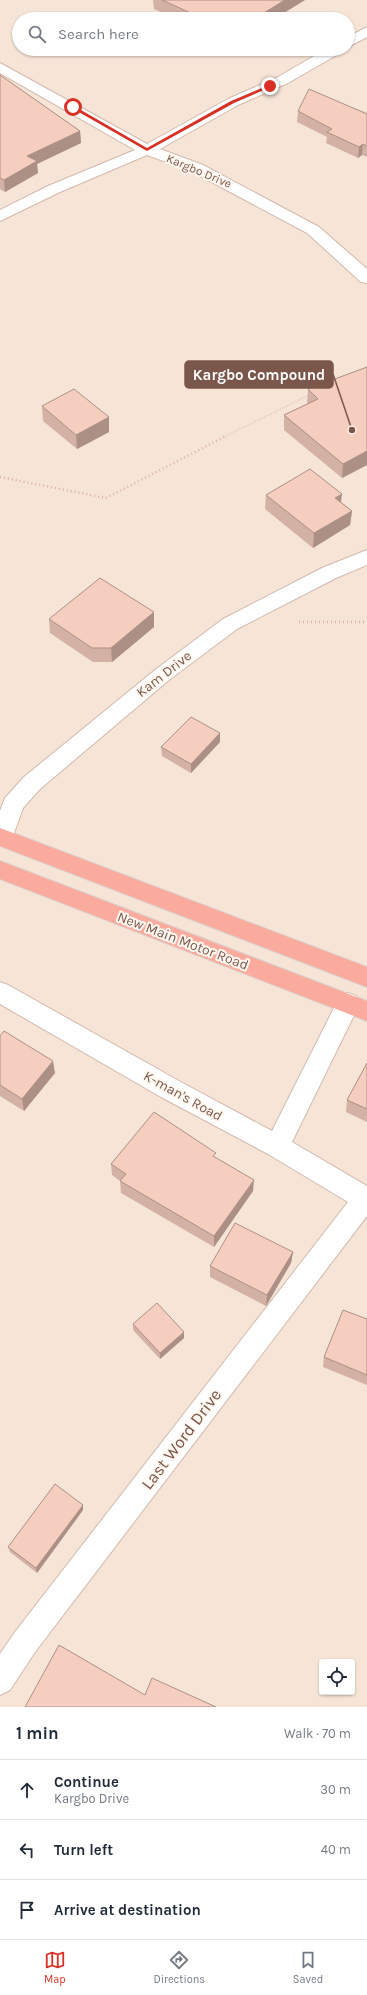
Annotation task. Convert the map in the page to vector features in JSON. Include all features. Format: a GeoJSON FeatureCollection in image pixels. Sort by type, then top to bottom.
{"type":"FeatureCollection","features":[{"type":"Feature","properties":{"kind":"highway"},"geometry":{"type":"LineString","coordinates":[[1,838],[367,977]]}},
{"type":"Feature","properties":{"kind":"highway","name":"New Main Motor Road"},"geometry":{"type":"LineString","coordinates":[[0,870],[357,1007]]}},
{"type":"Feature","properties":{"kind":"street"},"geometry":{"type":"LineString","coordinates":[[355,39],[367,31]]}},
{"type":"Feature","properties":{"kind":"street"},"geometry":{"type":"LineString","coordinates":[[0,216],[54,189],[147,150],[232,102],[283,80],[325,56]]}},
{"type":"Feature","properties":{"kind":"street","name":"Kargbo Drive"},"geometry":{"type":"LineString","coordinates":[[0,67],[147,150],[197,168],[239,189],[313,230],[367,278]]}},
{"type":"Feature","properties":{"kind":"street","name":"Kam Drive"},"geometry":{"type":"LineString","coordinates":[[1,838],[13,804],[32,782],[162,674],[230,624],[329,573],[367,556]]}},
{"type":"Feature","properties":{"kind":"street","name":"K-man's Road"},"geometry":{"type":"LineString","coordinates":[[0,992],[170,1089],[277,1146],[366,1199]]}},
{"type":"Feature","properties":{"kind":"street"},"geometry":{"type":"LineString","coordinates":[[277,1146],[357,1007]]}},
{"type":"Feature","properties":{"kind":"street","name":"Last Word Drive"},"geometry":{"type":"LineString","coordinates":[[0,1680],[25,1642],[366,1199]]}},
{"type":"Feature","properties":{"kind":"path"},"geometry":{"type":"LineString","coordinates":[[350,107],[367,113]]}},
{"type":"Feature","properties":{"kind":"path"},"geometry":{"type":"LineString","coordinates":[[0,477],[106,498],[183,457],[315,393]]}},
{"type":"Feature","properties":{"kind":"shaded area"},"geometry":{"type":"Polygon","coordinates":[[[0,0],[367,0],[367,1707],[0,1707],[0,0]]]}},
{"type":"Feature","properties":{"kind":"building"},"geometry":{"type":"Polygon","coordinates":[[[162,0],[285,0],[265,12],[189,12],[162,0]]]}},
{"type":"Feature","properties":{"kind":"building"},"geometry":{"type":"Polygon","coordinates":[[[0,75],[80,131],[27,156],[37,161],[4,180],[0,178],[0,75]]]}},
{"type":"Feature","properties":{"kind":"building"},"geometry":{"type":"Polygon","coordinates":[[[309,89],[367,114],[367,146],[363,144],[359,147],[327,132],[332,129],[298,111],[309,89]]]}},
{"type":"Feature","properties":{"kind":"building"},"geometry":{"type":"Polygon","coordinates":[[[367,367],[367,451],[343,464],[284,415],[318,399],[308,389],[367,367]]]}},
{"type":"Feature","properties":{"kind":"building"},"geometry":{"type":"Polygon","coordinates":[[[74,389],[109,417],[76,435],[42,406],[74,389]]]}},
{"type":"Feature","properties":{"kind":"building"},"geometry":{"type":"Polygon","coordinates":[[[310,469],[342,494],[335,498],[352,511],[314,533],[266,495],[310,469]]]}},
{"type":"Feature","properties":{"kind":"building"},"geometry":{"type":"Polygon","coordinates":[[[100,578],[154,612],[111,648],[92,648],[49,619],[100,578]]]}},
{"type":"Feature","properties":{"kind":"building"},"geometry":{"type":"Polygon","coordinates":[[[191,717],[220,733],[191,764],[161,747],[191,717]]]}},
{"type":"Feature","properties":{"kind":"building"},"geometry":{"type":"Polygon","coordinates":[[[4,1031],[53,1061],[22,1099],[0,1085],[0,1036],[4,1031]]]}},
{"type":"Feature","properties":{"kind":"building"},"geometry":{"type":"Polygon","coordinates":[[[367,1063],[367,1109],[347,1100],[367,1063]]]}},
{"type":"Feature","properties":{"kind":"building"},"geometry":{"type":"Polygon","coordinates":[[[154,1112],[216,1153],[213,1156],[254,1180],[214,1236],[120,1181],[126,1174],[111,1164],[154,1112]]]}},
{"type":"Feature","properties":{"kind":"building"},"geometry":{"type":"Polygon","coordinates":[[[235,1223],[293,1252],[267,1295],[210,1266],[235,1223]]]}},
{"type":"Feature","properties":{"kind":"building"},"geometry":{"type":"Polygon","coordinates":[[[157,1303],[184,1332],[160,1353],[133,1324],[157,1303]]]}},
{"type":"Feature","properties":{"kind":"building"},"geometry":{"type":"Polygon","coordinates":[[[343,1310],[367,1319],[367,1375],[324,1357],[343,1310]]]}},
{"type":"Feature","properties":{"kind":"building"},"geometry":{"type":"Polygon","coordinates":[[[55,1484],[83,1505],[36,1568],[8,1547],[55,1484]]]}},
{"type":"Feature","properties":{"kind":"building"},"geometry":{"type":"Polygon","coordinates":[[[59,1645],[145,1695],[152,1678],[216,1707],[25,1707],[59,1645]]]}},
{"type":"Feature","properties":{"kind":"place","name":"Kargbo Compound"},"geometry":{"type":"Point","coordinates":[352,430]}},
{"type":"Feature","properties":{"kind":"route"},"geometry":{"type":"LineString","coordinates":[[73,107],[147,150],[232,102],[270,86]]}}]}
